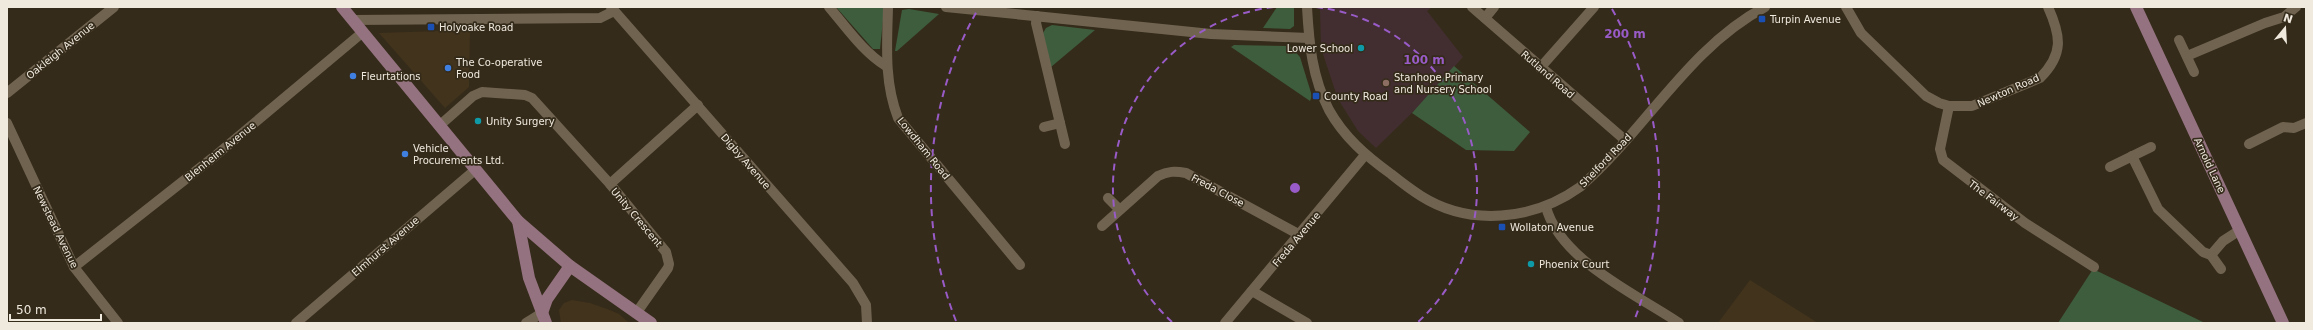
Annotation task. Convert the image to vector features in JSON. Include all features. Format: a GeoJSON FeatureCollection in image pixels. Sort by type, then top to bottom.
{"type":"FeatureCollection","features":[{"type":"Feature","properties":{"kind":"street","name":"Oakleigh Avenue"},"geometry":{"type":"LineString","coordinates":[[7,93],[114,7]]}},
{"type":"Feature","properties":{"kind":"street"},"geometry":{"type":"LineString","coordinates":[[342,7],[518,221],[570,266],[638,312],[651,323]]}},
{"type":"Feature","properties":{"kind":"street"},"geometry":{"type":"LineString","coordinates":[[829,7],[879,62],[886,66]]}},
{"type":"Feature","properties":{"kind":"street","name":"Lowdham Road"},"geometry":{"type":"LineString","coordinates":[[888,7],[886,66],[890,99],[898,118],[1020,265]]}},
{"type":"Feature","properties":{"kind":"street"},"geometry":{"type":"LineString","coordinates":[[946,7],[1211,34],[1309,38]]}},
{"type":"Feature","properties":{"kind":"street","name":"Shelford Road"},"geometry":{"type":"LineString","coordinates":[[1306,7],[1314,73],[1328,108],[1346,136],[1365,155],[1421,196],[1463,213],[1501,216],[1519,215],[1546,207],[1565,198],[1580,187],[1702,55],[1724,34],[1759,8]]}},
{"type":"Feature","properties":{"kind":"street","name":"Rutland Road"},"geometry":{"type":"LineString","coordinates":[[1472,7],[1540,68],[1625,140]]}},
{"type":"Feature","properties":{"kind":"street"},"geometry":{"type":"LineString","coordinates":[[1485,18],[1494,7]]}},
{"type":"Feature","properties":{"kind":"street"},"geometry":{"type":"LineString","coordinates":[[1540,68],[1594,7]]}},
{"type":"Feature","properties":{"kind":"street","name":"Newton Road"},"geometry":{"type":"LineString","coordinates":[[1846,7],[1861,33],[1904,75],[1926,96],[1949,106],[1972,106],[2040,78],[2048,70],[2054,60],[2058,35],[2048,7]]}},
{"type":"Feature","properties":{"kind":"street","name":"Arnold Lane"},"geometry":{"type":"LineString","coordinates":[[2136,7],[2283,323]]}},
{"type":"Feature","properties":{"kind":"street"},"geometry":{"type":"LineString","coordinates":[[2187,56],[2265,23],[2284,17],[2296,7]]}},
{"type":"Feature","properties":{"kind":"street"},"geometry":{"type":"LineString","coordinates":[[353,20],[600,18],[612,9]]}},
{"type":"Feature","properties":{"kind":"street","name":"Digby Avenue"},"geometry":{"type":"LineString","coordinates":[[612,9],[853,283],[866,305],[867,323]]}},
{"type":"Feature","properties":{"kind":"street"},"geometry":{"type":"LineString","coordinates":[[1037,16],[1036,23],[1065,144]]}},
{"type":"Feature","properties":{"kind":"street","name":"Blenheim Avenue"},"geometry":{"type":"LineString","coordinates":[[74,267],[215,156],[363,32]]}},
{"type":"Feature","properties":{"kind":"street"},"geometry":{"type":"LineString","coordinates":[[2179,40],[2194,72]]}},
{"type":"Feature","properties":{"kind":"street","name":"Unity Crescent"},"geometry":{"type":"LineString","coordinates":[[439,126],[473,96],[482,92],[525,95],[540,105],[610,184],[666,252],[669,258],[668,268],[638,312]]}},
{"type":"Feature","properties":{"kind":"street","name":"Unity Crescent"},"geometry":{"type":"LineString","coordinates":[[610,184],[698,106]]}},
{"type":"Feature","properties":{"kind":"street","name":"The Fairway"},"geometry":{"type":"LineString","coordinates":[[1949,106],[1940,149],[1943,160],[2025,223],[2094,267]]}},
{"type":"Feature","properties":{"kind":"street","name":"Newstead Avenue"},"geometry":{"type":"LineString","coordinates":[[7,123],[74,267],[118,323]]}},
{"type":"Feature","properties":{"kind":"street"},"geometry":{"type":"LineString","coordinates":[[1044,127],[1060,123]]}},
{"type":"Feature","properties":{"kind":"street"},"geometry":{"type":"LineString","coordinates":[[2249,144],[2283,127],[2294,128],[2306,124]]}},
{"type":"Feature","properties":{"kind":"street"},"geometry":{"type":"LineString","coordinates":[[2110,167],[2151,147]]}},
{"type":"Feature","properties":{"kind":"street","name":"Freda Avenue"},"geometry":{"type":"LineString","coordinates":[[1226,323],[1365,155]]}},
{"type":"Feature","properties":{"kind":"street"},"geometry":{"type":"LineString","coordinates":[[2132,156],[2158,209],[2196,246],[2211,255],[2221,269]]}},
{"type":"Feature","properties":{"kind":"street","name":"Elmhurst Avenue"},"geometry":{"type":"LineString","coordinates":[[296,323],[475,170]]}},
{"type":"Feature","properties":{"kind":"street","name":"Freda Close"},"geometry":{"type":"LineString","coordinates":[[1102,226],[1119,209],[1158,176],[1168,171],[1177,171],[1186,173],[1300,235]]}},
{"type":"Feature","properties":{"kind":"street"},"geometry":{"type":"LineString","coordinates":[[1108,198],[1119,209]]}},
{"type":"Feature","properties":{"kind":"street"},"geometry":{"type":"LineString","coordinates":[[1546,207],[1559,235],[1582,259],[1679,323]]}},
{"type":"Feature","properties":{"kind":"street"},"geometry":{"type":"LineString","coordinates":[[518,221],[529,278],[544,318]]}},
{"type":"Feature","properties":{"kind":"street"},"geometry":{"type":"LineString","coordinates":[[2211,255],[2223,241],[2240,230]]}},
{"type":"Feature","properties":{"kind":"street"},"geometry":{"type":"LineString","coordinates":[[544,318],[547,299],[570,266]]}},
{"type":"Feature","properties":{"kind":"street"},"geometry":{"type":"LineString","coordinates":[[1252,291],[1307,323]]}},
{"type":"Feature","properties":{"kind":"street"},"geometry":{"type":"LineString","coordinates":[[526,323],[544,318]]}},
{"type":"Feature","properties":{"kind":"shaded area","name":"Stanhope Primary and Nursery School"},"geometry":{"type":"Polygon","coordinates":[[[1324,7],[1432,7],[1427,11],[1463,57],[1420,105],[1376,148],[1358,131],[1338,99],[1321,48],[1320,9],[1324,7]]]}},
{"type":"Feature","properties":{"kind":"shaded area"},"geometry":{"type":"Polygon","coordinates":[[[470,30],[469,87],[445,108],[379,33],[470,30]]]}},
{"type":"Feature","properties":{"kind":"shaded area"},"geometry":{"type":"Polygon","coordinates":[[[1750,280],[1818,323],[1718,323],[1750,280]]]}},
{"type":"Feature","properties":{"kind":"shaded area"},"geometry":{"type":"Polygon","coordinates":[[[572,300],[590,303],[607,309],[619,314],[629,323],[561,323],[559,310],[564,303],[572,300]]]}},
{"type":"Feature","properties":{"kind":"green space"},"geometry":{"type":"Polygon","coordinates":[[[836,7],[883,8],[884,11],[880,49],[873,49],[836,7]]]}},
{"type":"Feature","properties":{"kind":"green space"},"geometry":{"type":"Polygon","coordinates":[[[1277,7],[1294,7],[1294,26],[1290,29],[1263,28],[1277,7]]]}},
{"type":"Feature","properties":{"kind":"green space"},"geometry":{"type":"Polygon","coordinates":[[[909,9],[939,14],[897,51],[895,51],[902,10],[909,9]]]}},
{"type":"Feature","properties":{"kind":"green space"},"geometry":{"type":"Polygon","coordinates":[[[1052,25],[1095,30],[1051,67],[1043,33],[1046,28],[1052,25]]]}},
{"type":"Feature","properties":{"kind":"green space"},"geometry":{"type":"Polygon","coordinates":[[[1234,45],[1290,46],[1300,57],[1312,96],[1310,101],[1231,47],[1234,45]]]}},
{"type":"Feature","properties":{"kind":"green space"},"geometry":{"type":"Polygon","coordinates":[[[1454,66],[1530,132],[1514,151],[1466,150],[1412,113],[1454,66]]]}},
{"type":"Feature","properties":{"kind":"green space"},"geometry":{"type":"Polygon","coordinates":[[[2093,269],[2205,323],[2058,323],[2093,269]]]}},
{"type":"Feature","properties":{"kind":"place","name":"Turpin Avenue"},"geometry":{"type":"Point","coordinates":[1762,19]}},
{"type":"Feature","properties":{"kind":"place","name":"Holyoake Road"},"geometry":{"type":"Point","coordinates":[431,27]}},
{"type":"Feature","properties":{"kind":"place","name":"Lower School"},"geometry":{"type":"Point","coordinates":[1361,48]}},
{"type":"Feature","properties":{"kind":"place","name":"The Co-operative Food"},"geometry":{"type":"Point","coordinates":[448,68]}},
{"type":"Feature","properties":{"kind":"place","name":"Fleurtations"},"geometry":{"type":"Point","coordinates":[353,76]}},
{"type":"Feature","properties":{"kind":"place","name":"Stanhope Primary and Nursery School"},"geometry":{"type":"Point","coordinates":[1386,83]}},
{"type":"Feature","properties":{"kind":"place","name":"County Road"},"geometry":{"type":"Point","coordinates":[1316,96]}},
{"type":"Feature","properties":{"kind":"place","name":"Unity Surgery"},"geometry":{"type":"Point","coordinates":[478,121]}},
{"type":"Feature","properties":{"kind":"place","name":"Vehicle Procurements Ltd."},"geometry":{"type":"Point","coordinates":[405,154]}},
{"type":"Feature","properties":{"kind":"place","name":"Wollaton Avenue"},"geometry":{"type":"Point","coordinates":[1502,227]}},
{"type":"Feature","properties":{"kind":"place","name":"Phoenix Court"},"geometry":{"type":"Point","coordinates":[1531,264]}}]}
